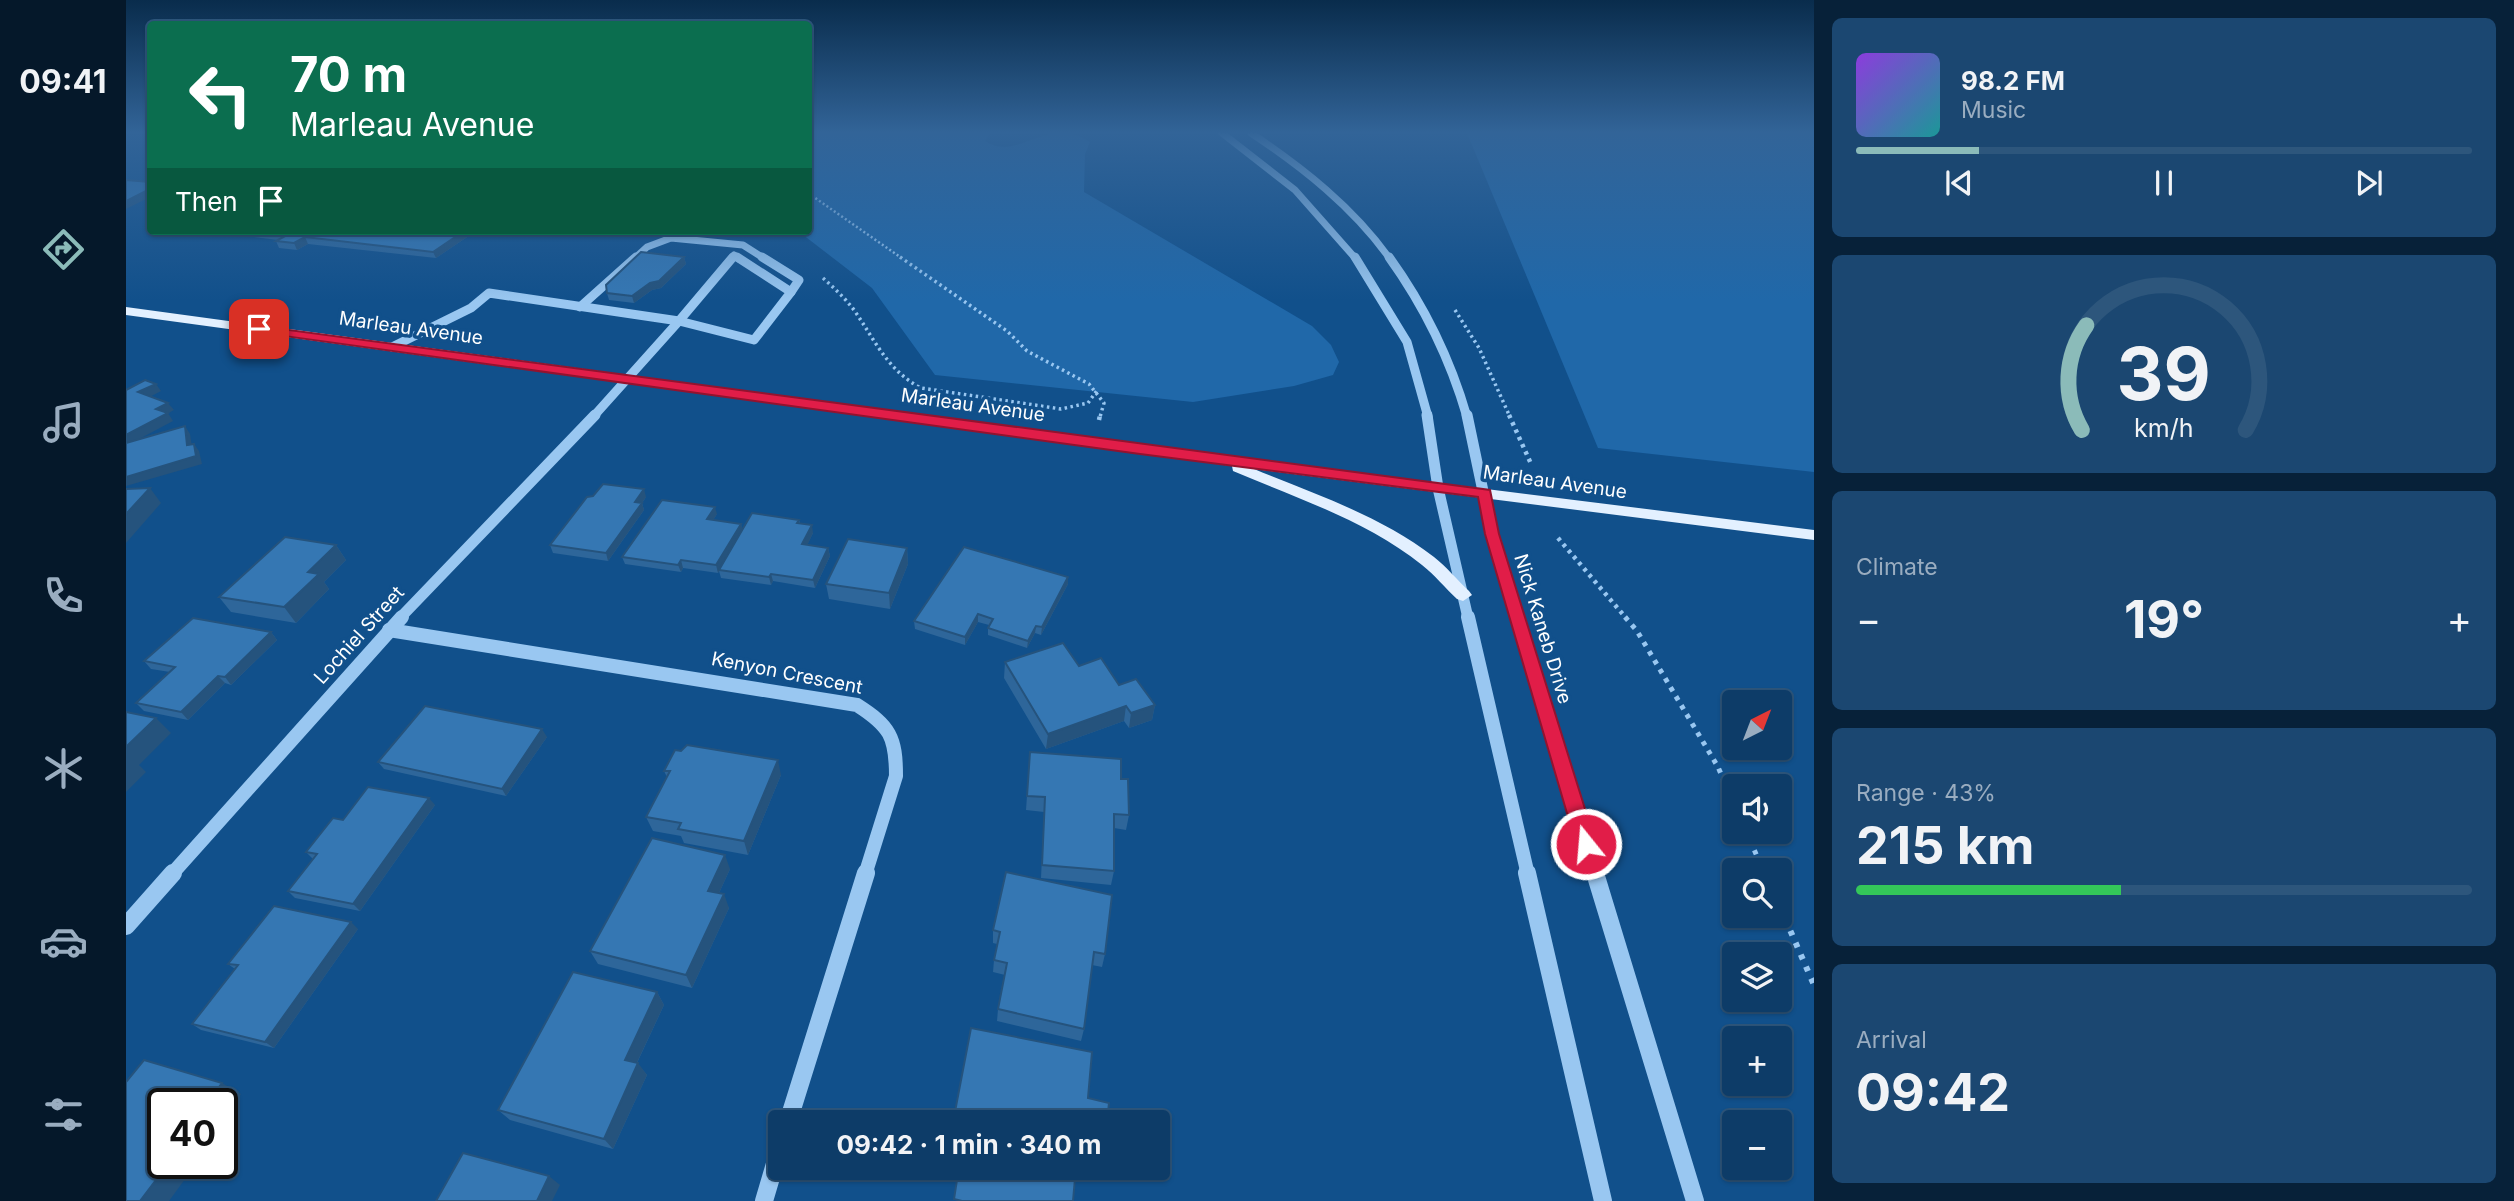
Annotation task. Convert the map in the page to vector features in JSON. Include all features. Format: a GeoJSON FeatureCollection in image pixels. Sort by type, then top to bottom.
{"type":"FeatureCollection","features":[{"type":"Feature","properties":{"kind":"main road","name":"Marleau Avenue"},"geometry":{"type":"LineString","coordinates":[[126,311],[1485,494],[1544,505],[1814,535]]}},
{"type":"Feature","properties":{"kind":"main road"},"geometry":{"type":"LineString","coordinates":[[1219,460],[1333,508],[1399,541],[1430,563],[1463,595]]}},
{"type":"Feature","properties":{"kind":"street"},"geometry":{"type":"LineString","coordinates":[[1294,189],[1355,253],[1409,345],[1429,413],[1438,488],[1603,1201]]}},
{"type":"Feature","properties":{"kind":"street","name":"Nick Kaneb Drive"},"geometry":{"type":"LineString","coordinates":[[1326,189],[1360,222],[1412,290],[1444,349],[1469,425],[1492,534],[1695,1201]]}},
{"type":"Feature","properties":{"kind":"street"},"geometry":{"type":"LineString","coordinates":[[392,347],[471,308],[489,293],[580,307],[678,321],[754,340],[799,280],[743,245],[671,238],[647,247],[580,307]]}},
{"type":"Feature","properties":{"kind":"street"},"geometry":{"type":"LineString","coordinates":[[630,379],[734,255],[791,292]]}},
{"type":"Feature","properties":{"kind":"street","name":"Lochiel Street"},"geometry":{"type":"LineString","coordinates":[[126,926],[389,630],[630,379]]}},
{"type":"Feature","properties":{"kind":"street","name":"Kenyon Crescent"},"geometry":{"type":"LineString","coordinates":[[389,630],[858,705],[883,720],[897,745],[896,776],[792,1110]]}},
{"type":"Feature","properties":{"kind":"street"},"geometry":{"type":"LineString","coordinates":[[764,1201],[770,1180]]}},
{"type":"Feature","properties":{"kind":"path"},"geometry":{"type":"LineString","coordinates":[[812,196],[1007,331],[1026,351],[1075,373],[1098,389],[1104,403],[1092,443]]}},
{"type":"Feature","properties":{"kind":"path"},"geometry":{"type":"LineString","coordinates":[[820,275],[852,307],[884,361],[900,377],[920,388],[1062,409],[1091,403],[1098,389]]}},
{"type":"Feature","properties":{"kind":"path"},"geometry":{"type":"LineString","coordinates":[[1558,538],[1637,631],[1722,776]]}},
{"type":"Feature","properties":{"kind":"path"},"geometry":{"type":"LineString","coordinates":[[1789,928],[1814,985]]}},
{"type":"Feature","properties":{"kind":"shaded area"},"geometry":{"type":"Polygon","coordinates":[[[812,189],[1084,189],[1084,192],[1312,326],[1331,345],[1339,362],[1333,375],[1294,386],[1193,402],[935,375],[872,288],[803,235],[812,235],[812,189]]]}},
{"type":"Feature","properties":{"kind":"shaded area"},"geometry":{"type":"Polygon","coordinates":[[[1490,189],[1814,189],[1814,472],[1598,448],[1490,189]]]}},
{"type":"Feature","properties":{"kind":"building"},"geometry":{"type":"Polygon","coordinates":[[[126,189],[147,189],[147,190],[126,201],[126,189]]]}},
{"type":"Feature","properties":{"kind":"building"},"geometry":{"type":"Polygon","coordinates":[[[287,235],[458,235],[433,252],[305,237],[294,243],[276,241],[287,235]]]}},
{"type":"Feature","properties":{"kind":"building"},"geometry":{"type":"Polygon","coordinates":[[[641,252],[684,257],[659,281],[650,283],[632,296],[607,293],[606,285],[641,252]]]}},
{"type":"Feature","properties":{"kind":"building"},"geometry":{"type":"Polygon","coordinates":[[[145,380],[156,384],[138,392],[168,403],[156,409],[168,413],[126,435],[126,390],[145,380]]]}},
{"type":"Feature","properties":{"kind":"building"},"geometry":{"type":"Polygon","coordinates":[[[185,426],[187,445],[194,444],[196,456],[126,477],[126,443],[185,426]]]}},
{"type":"Feature","properties":{"kind":"building"},"geometry":{"type":"Polygon","coordinates":[[[603,484],[644,489],[635,502],[642,503],[606,553],[550,545],[587,497],[593,496],[603,484]]]}},
{"type":"Feature","properties":{"kind":"building"},"geometry":{"type":"Polygon","coordinates":[[[150,488],[126,514],[126,489],[150,488]]]}},
{"type":"Feature","properties":{"kind":"building"},"geometry":{"type":"Polygon","coordinates":[[[662,500],[715,507],[707,519],[741,524],[716,565],[681,560],[678,565],[622,557],[662,500]]]}},
{"type":"Feature","properties":{"kind":"building"},"geometry":{"type":"Polygon","coordinates":[[[752,513],[799,520],[797,523],[812,525],[802,544],[828,548],[813,580],[719,570],[752,513]]]}},
{"type":"Feature","properties":{"kind":"building"},"geometry":{"type":"Polygon","coordinates":[[[285,537],[336,545],[308,572],[319,574],[284,607],[219,597],[285,537]]]}},
{"type":"Feature","properties":{"kind":"building"},"geometry":{"type":"Polygon","coordinates":[[[848,539],[907,548],[889,593],[826,584],[848,539]]]}},
{"type":"Feature","properties":{"kind":"building"},"geometry":{"type":"Polygon","coordinates":[[[964,547],[1068,577],[1042,627],[1036,626],[1028,641],[988,628],[993,619],[978,614],[965,637],[914,621],[964,547]]]}},
{"type":"Feature","properties":{"kind":"building"},"geometry":{"type":"Polygon","coordinates":[[[193,618],[271,632],[225,677],[218,676],[181,712],[136,703],[175,667],[144,661],[193,618]]]}},
{"type":"Feature","properties":{"kind":"building"},"geometry":{"type":"Polygon","coordinates":[[[1063,643],[1079,666],[1101,658],[1119,685],[1136,679],[1155,705],[1131,713],[1126,706],[1048,734],[1005,662],[1063,643]]]}},
{"type":"Feature","properties":{"kind":"building"},"geometry":{"type":"Polygon","coordinates":[[[425,706],[542,729],[502,789],[378,762],[425,706]]]}},
{"type":"Feature","properties":{"kind":"building"},"geometry":{"type":"Polygon","coordinates":[[[126,712],[156,718],[126,747],[126,712]]]}},
{"type":"Feature","properties":{"kind":"building"},"geometry":{"type":"Polygon","coordinates":[[[687,745],[778,760],[744,841],[678,829],[681,823],[646,817],[670,771],[664,771],[675,750],[681,751],[687,745]]]}},
{"type":"Feature","properties":{"kind":"building"},"geometry":{"type":"Polygon","coordinates":[[[1030,752],[1121,759],[1121,779],[1128,779],[1129,815],[1114,814],[1114,871],[1042,865],[1045,797],[1027,796],[1030,752]]]}},
{"type":"Feature","properties":{"kind":"building"},"geometry":{"type":"Polygon","coordinates":[[[368,787],[429,798],[353,904],[288,891],[317,854],[306,852],[333,818],[343,820],[368,787]]]}},
{"type":"Feature","properties":{"kind":"building"},"geometry":{"type":"Polygon","coordinates":[[[652,838],[725,855],[708,891],[724,894],[686,975],[590,951],[652,838]]]}},
{"type":"Feature","properties":{"kind":"building"},"geometry":{"type":"Polygon","coordinates":[[[1006,872],[1112,895],[1105,954],[1094,952],[1084,1029],[998,1009],[1007,963],[994,960],[1000,932],[993,930],[1006,872]]]}},
{"type":"Feature","properties":{"kind":"building"},"geometry":{"type":"Polygon","coordinates":[[[274,906],[351,922],[265,1042],[192,1024],[238,965],[228,964],[274,906]]]}},
{"type":"Feature","properties":{"kind":"building"},"geometry":{"type":"Polygon","coordinates":[[[573,972],[657,992],[625,1060],[638,1063],[604,1139],[498,1110],[573,972]]]}},
{"type":"Feature","properties":{"kind":"building"},"geometry":{"type":"Polygon","coordinates":[[[971,1028],[1092,1052],[1088,1098],[1109,1103],[1108,1110],[955,1110],[971,1028]]]}},
{"type":"Feature","properties":{"kind":"building"},"geometry":{"type":"Polygon","coordinates":[[[144,1060],[222,1083],[218,1088],[147,1088],[147,1179],[157,1179],[140,1201],[126,1201],[126,1082],[144,1060]]]}},
{"type":"Feature","properties":{"kind":"building"},"geometry":{"type":"Polygon","coordinates":[[[463,1153],[549,1176],[537,1201],[436,1201],[463,1153]]]}},
{"type":"Feature","properties":{"kind":"building"},"geometry":{"type":"Polygon","coordinates":[[[957,1180],[1075,1180],[1073,1201],[954,1199],[957,1180]]]}},
{"type":"Feature","properties":{"kind":"route"},"geometry":{"type":"LineString","coordinates":[[259,329],[1140,450],[1485,494],[1492,534],[1586,844]]}}]}
